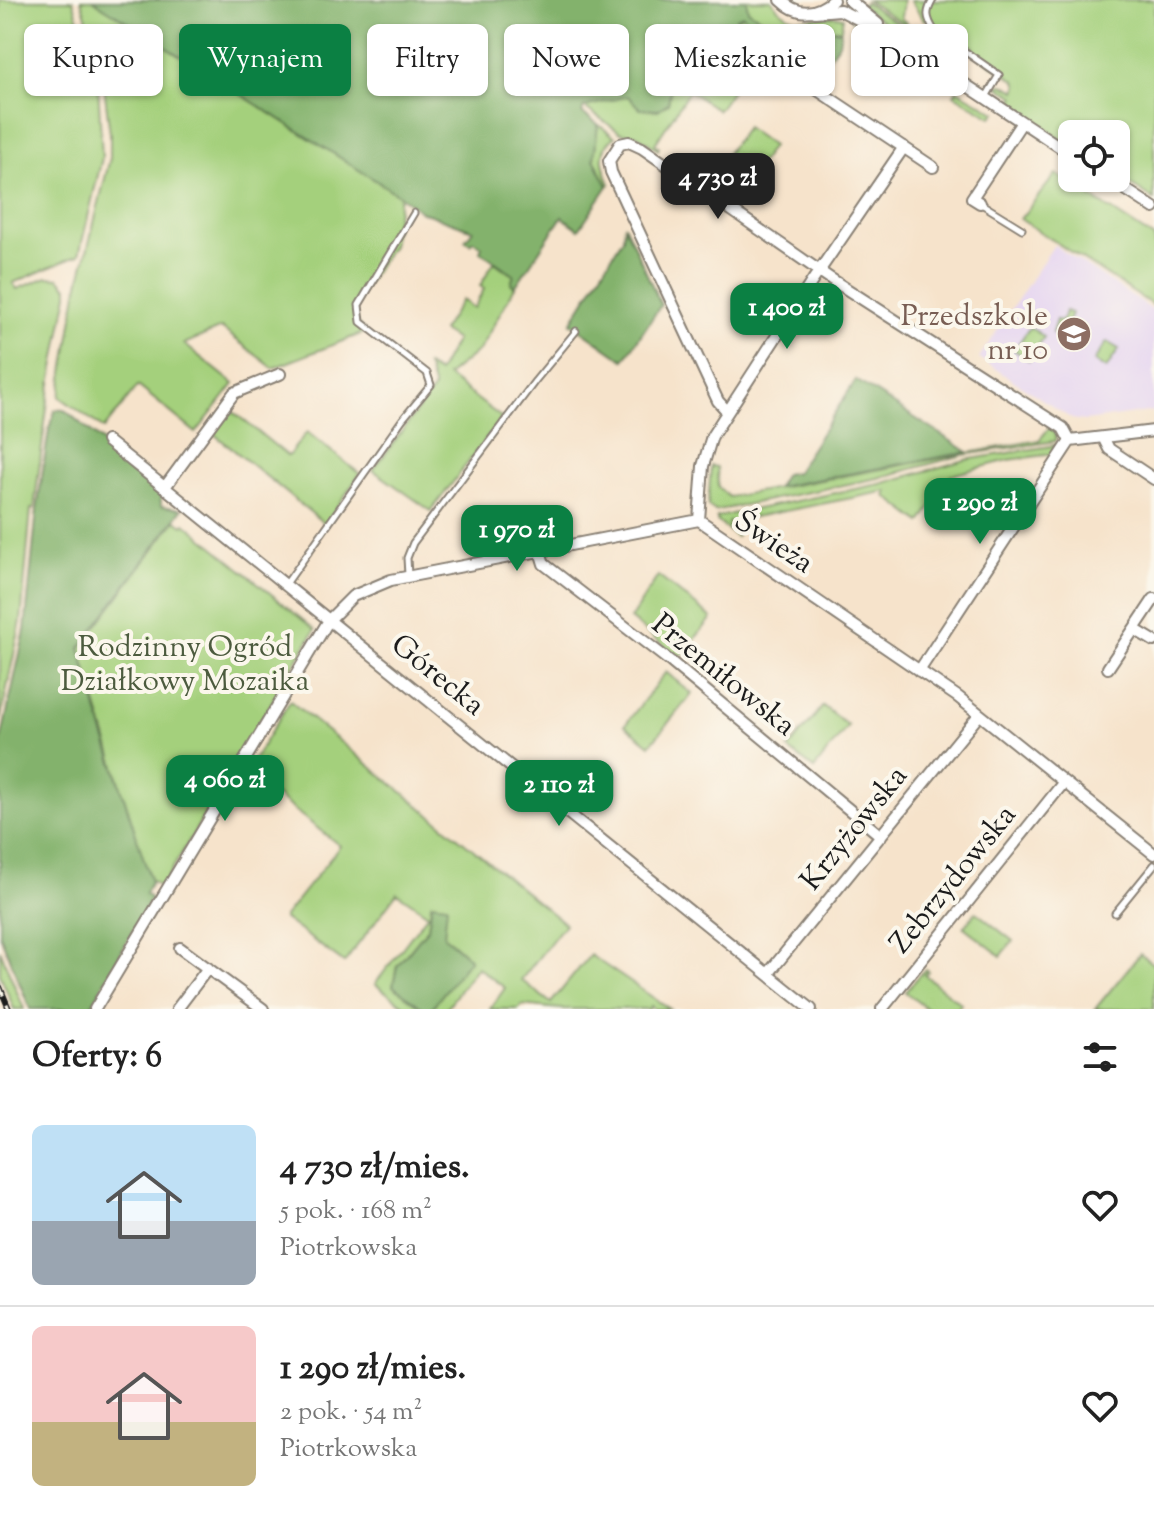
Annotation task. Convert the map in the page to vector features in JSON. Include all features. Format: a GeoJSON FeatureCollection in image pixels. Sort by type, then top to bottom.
{"type":"FeatureCollection","features":[{"type":"Feature","properties":{"kind":"street"},"geometry":{"type":"LineString","coordinates":[[781,0],[792,9],[815,12],[840,10],[868,24]]}},
{"type":"Feature","properties":{"kind":"street"},"geometry":{"type":"LineString","coordinates":[[815,12],[833,0]]}},
{"type":"Feature","properties":{"kind":"street"},"geometry":{"type":"LineString","coordinates":[[849,0],[878,24]]}},
{"type":"Feature","properties":{"kind":"street"},"geometry":{"type":"LineString","coordinates":[[968,86],[1058,146]]}},
{"type":"Feature","properties":{"kind":"street"},"geometry":{"type":"LineString","coordinates":[[827,96],[938,167]]}},
{"type":"Feature","properties":{"kind":"street"},"geometry":{"type":"LineString","coordinates":[[980,203],[972,198],[1022,122]]}},
{"type":"Feature","properties":{"kind":"street"},"geometry":{"type":"LineString","coordinates":[[727,411],[718,401],[611,172],[611,155],[624,143],[642,148],[820,271],[1063,428],[1070,441]]}},
{"type":"Feature","properties":{"kind":"street","name":"Świeża"},"geometry":{"type":"LineString","coordinates":[[904,147],[712,436],[705,453],[699,520],[979,715],[1154,854]]}},
{"type":"Feature","properties":{"kind":"street"},"geometry":{"type":"LineString","coordinates":[[1129,192],[1154,208]]}},
{"type":"Feature","properties":{"kind":"street"},"geometry":{"type":"LineString","coordinates":[[165,487],[234,393],[280,374]]}},
{"type":"Feature","properties":{"kind":"street"},"geometry":{"type":"LineString","coordinates":[[919,671],[1070,441],[1154,431]]}},
{"type":"Feature","properties":{"kind":"street"},"geometry":{"type":"LineString","coordinates":[[1103,437],[1109,449],[1154,479]]}},
{"type":"Feature","properties":{"kind":"street","name":"Górecka"},"geometry":{"type":"LineString","coordinates":[[107,441],[811,1009]]}},
{"type":"Feature","properties":{"kind":"street"},"geometry":{"type":"LineString","coordinates":[[95,1009],[329,620],[353,596],[371,586],[408,576],[699,520]]}},
{"type":"Feature","properties":{"kind":"street","name":"Przemiłowska"},"geometry":{"type":"LineString","coordinates":[[540,551],[544,564],[671,662],[881,836]]}},
{"type":"Feature","properties":{"kind":"street"},"geometry":{"type":"LineString","coordinates":[[1108,668],[1154,599]]}},
{"type":"Feature","properties":{"kind":"street"},"geometry":{"type":"LineString","coordinates":[[1134,629],[1154,641]]}},
{"type":"Feature","properties":{"kind":"street","name":"Krzyżowska"},"geometry":{"type":"LineString","coordinates":[[768,974],[979,715]]}},
{"type":"Feature","properties":{"kind":"street","name":"Zebrzydowska"},"geometry":{"type":"LineString","coordinates":[[882,1009],[1064,782]]}},
{"type":"Feature","properties":{"kind":"street"},"geometry":{"type":"LineString","coordinates":[[180,948],[263,1009]]}},
{"type":"Feature","properties":{"kind":"street"},"geometry":{"type":"LineString","coordinates":[[177,1009],[208,968]]}},
{"type":"Feature","properties":{"kind":"lane"},"geometry":{"type":"LineString","coordinates":[[933,0],[926,11],[934,30],[999,75],[985,97]]}},
{"type":"Feature","properties":{"kind":"lane"},"geometry":{"type":"LineString","coordinates":[[980,203],[1022,229]]}},
{"type":"Feature","properties":{"kind":"lane"},"geometry":{"type":"LineString","coordinates":[[286,585],[402,420],[431,385],[427,373],[361,322],[358,315],[359,305],[414,213]]}},
{"type":"Feature","properties":{"kind":"lane"},"geometry":{"type":"LineString","coordinates":[[408,576],[407,558],[413,543],[576,331]]}},
{"type":"Feature","properties":{"kind":"lane"},"geometry":{"type":"LineString","coordinates":[[1115,913],[1154,865]]}},
{"type":"Feature","properties":{"kind":"shaded area","name":"Przedszkole nr 10"},"geometry":{"type":"Polygon","coordinates":[[[1054,245],[1154,311],[1154,411],[1085,421],[1072,419],[979,358],[1054,245]]]}},
{"type":"Feature","properties":{"kind":"green space"},"geometry":{"type":"Polygon","coordinates":[[[0,0],[73,0],[80,24],[24,24],[24,96],[99,96],[102,158],[79,255],[13,283],[17,289],[47,277],[59,278],[68,288],[68,294],[48,400],[34,509],[31,509],[21,621],[0,721],[0,0]]]}},
{"type":"Feature","properties":{"kind":"green space"},"geometry":{"type":"Polygon","coordinates":[[[81,0],[93,0],[131,24],[88,24],[81,0]]]}},
{"type":"Feature","properties":{"kind":"green space"},"geometry":{"type":"Polygon","coordinates":[[[93,0],[746,0],[748,10],[769,24],[750,24],[743,15],[736,18],[737,24],[645,24],[645,96],[669,96],[668,103],[658,110],[640,109],[628,96],[584,107],[582,113],[598,124],[594,159],[608,186],[579,229],[562,217],[515,287],[511,283],[514,275],[480,251],[482,246],[465,240],[473,230],[422,212],[243,96],[351,96],[351,24],[179,24],[179,55],[163,45],[163,24],[131,24],[93,0]]]}},
{"type":"Feature","properties":{"kind":"green space"},"geometry":{"type":"Polygon","coordinates":[[[746,0],[771,0],[788,16],[796,18],[843,17],[841,29],[835,29],[835,24],[769,24],[748,10],[746,0]]]}},
{"type":"Feature","properties":{"kind":"green space"},"geometry":{"type":"Polygon","coordinates":[[[867,0],[903,0],[901,18],[908,24],[867,0]]]}},
{"type":"Feature","properties":{"kind":"green space"},"geometry":{"type":"Polygon","coordinates":[[[910,0],[1154,0],[1154,200],[1130,184],[1130,120],[1058,120],[1058,137],[1009,105],[1015,97],[997,85],[1003,84],[1016,91],[1016,81],[972,51],[974,48],[968,44],[968,24],[932,24],[929,19],[924,20],[910,0]]]}},
{"type":"Feature","properties":{"kind":"green space"},"geometry":{"type":"Polygon","coordinates":[[[865,2],[899,24],[886,24],[861,5],[865,2]]]}},
{"type":"Feature","properties":{"kind":"green space"},"geometry":{"type":"Polygon","coordinates":[[[743,14],[751,24],[720,24],[743,14]]]}},
{"type":"Feature","properties":{"kind":"green space"},"geometry":{"type":"Polygon","coordinates":[[[835,30],[841,31],[835,49],[835,30]]]}},
{"type":"Feature","properties":{"kind":"green space"},"geometry":{"type":"Polygon","coordinates":[[[163,45],[179,55],[179,96],[243,96],[400,196],[392,246],[358,297],[354,314],[357,323],[366,332],[273,368],[221,328],[184,344],[234,384],[196,433],[138,386],[104,429],[60,397],[77,292],[110,158],[105,96],[163,96],[163,45]]]}},
{"type":"Feature","properties":{"kind":"green space"},"geometry":{"type":"Polygon","coordinates":[[[628,96],[658,110],[668,103],[669,96],[686,96],[655,144],[658,150],[637,135],[621,133],[584,107],[628,96]]]}},
{"type":"Feature","properties":{"kind":"green space"},"geometry":{"type":"Polygon","coordinates":[[[697,96],[728,96],[718,110],[697,96]]]}},
{"type":"Feature","properties":{"kind":"green space"},"geometry":{"type":"Polygon","coordinates":[[[956,96],[968,96],[996,112],[992,117],[956,96]]]}},
{"type":"Feature","properties":{"kind":"green space"},"geometry":{"type":"Polygon","coordinates":[[[598,124],[615,137],[603,153],[608,186],[594,159],[598,124]]]}},
{"type":"Feature","properties":{"kind":"green space"},"geometry":{"type":"Polygon","coordinates":[[[746,127],[772,146],[735,200],[707,181],[746,127]]]}},
{"type":"Feature","properties":{"kind":"green space"},"geometry":{"type":"Polygon","coordinates":[[[1056,174],[1058,192],[1084,192],[1154,238],[1154,306],[1020,219],[1056,174]]]}},
{"type":"Feature","properties":{"kind":"green space"},"geometry":{"type":"Polygon","coordinates":[[[624,224],[661,305],[624,360],[571,323],[623,238],[624,224]]]}},
{"type":"Feature","properties":{"kind":"green space"},"geometry":{"type":"Polygon","coordinates":[[[494,262],[514,276],[511,283],[515,287],[480,349],[447,376],[502,418],[431,511],[373,470],[434,388],[427,366],[438,373],[456,340],[442,331],[462,300],[474,308],[484,289],[480,286],[494,262]]]}},
{"type":"Feature","properties":{"kind":"green space"},"geometry":{"type":"Polygon","coordinates":[[[1065,311],[1071,313],[1064,336],[1052,333],[1056,320],[1062,321],[1065,311]]]}},
{"type":"Feature","properties":{"kind":"green space"},"geometry":{"type":"Polygon","coordinates":[[[1030,327],[1044,337],[1029,360],[1014,350],[1030,327]]]}},
{"type":"Feature","properties":{"kind":"green space"},"geometry":{"type":"Polygon","coordinates":[[[1107,342],[1119,349],[1106,369],[1094,361],[1107,342]]]}},
{"type":"Feature","properties":{"kind":"green space"},"geometry":{"type":"Polygon","coordinates":[[[856,380],[968,452],[777,487],[785,474],[796,472],[856,380]]]}},
{"type":"Feature","properties":{"kind":"green space"},"geometry":{"type":"Polygon","coordinates":[[[60,409],[161,491],[161,506],[182,509],[80,648],[151,882],[145,894],[151,898],[90,1009],[30,1009],[0,935],[0,745],[25,630],[37,509],[49,429],[55,410],[60,409]]]}},
{"type":"Feature","properties":{"kind":"green space"},"geometry":{"type":"Polygon","coordinates":[[[231,410],[288,456],[307,432],[360,474],[325,524],[214,434],[231,410]]]}},
{"type":"Feature","properties":{"kind":"green space"},"geometry":{"type":"Polygon","coordinates":[[[1050,427],[1056,435],[1055,441],[963,455],[878,478],[715,511],[708,506],[711,466],[717,467],[718,487],[729,497],[1039,440],[1050,427]]]}},
{"type":"Feature","properties":{"kind":"green space"},"geometry":{"type":"Polygon","coordinates":[[[1057,445],[1053,454],[1009,460],[951,475],[921,523],[886,496],[888,491],[728,522],[729,528],[738,533],[736,537],[717,521],[717,517],[880,484],[965,460],[1057,445]]]}},
{"type":"Feature","properties":{"kind":"green space","name":"Rodzinny Ogród Działkowy Mozaika"},"geometry":{"type":"Polygon","coordinates":[[[176,520],[183,525],[185,523],[315,630],[161,888],[148,878],[80,648],[176,520]]]}},
{"type":"Feature","properties":{"kind":"green space"},"geometry":{"type":"Polygon","coordinates":[[[658,576],[712,618],[679,658],[630,619],[658,576]]]}},
{"type":"Feature","properties":{"kind":"green space"},"geometry":{"type":"Polygon","coordinates":[[[666,672],[692,694],[650,745],[625,725],[666,672]]]}},
{"type":"Feature","properties":{"kind":"green space"},"geometry":{"type":"Polygon","coordinates":[[[290,701],[565,924],[521,980],[551,1003],[590,955],[670,1009],[651,1006],[649,1009],[561,1009],[521,1005],[519,1009],[490,1009],[505,988],[477,967],[446,1009],[431,1009],[470,959],[444,936],[431,904],[428,928],[397,966],[393,986],[424,1009],[409,1009],[375,984],[428,914],[397,893],[344,963],[283,918],[340,846],[246,772],[290,701]]]}},
{"type":"Feature","properties":{"kind":"green space"},"geometry":{"type":"Polygon","coordinates":[[[823,706],[848,726],[814,769],[788,749],[823,706]]]}},
{"type":"Feature","properties":{"kind":"green space"},"geometry":{"type":"Polygon","coordinates":[[[432,903],[447,905],[444,936],[470,959],[431,1009],[424,1009],[393,986],[397,966],[428,928],[432,903]]]}},
{"type":"Feature","properties":{"kind":"green space"},"geometry":{"type":"Polygon","coordinates":[[[976,912],[1013,941],[1001,956],[964,927],[976,912]]]}},
{"type":"Feature","properties":{"kind":"green space"},"geometry":{"type":"Polygon","coordinates":[[[0,950],[24,1009],[14,1009],[0,974],[0,950]]]}},
{"type":"Feature","properties":{"kind":"green space"},"geometry":{"type":"Polygon","coordinates":[[[1140,954],[1154,965],[1154,1009],[1095,1009],[1140,954]]]}},
{"type":"Feature","properties":{"kind":"green space"},"geometry":{"type":"Polygon","coordinates":[[[925,969],[928,971],[925,975],[961,1004],[957,1009],[927,1009],[905,992],[925,969]]]}},
{"type":"Feature","properties":{"kind":"railway"},"geometry":{"type":"LineString","coordinates":[[0,987],[9,1009]]}},
{"type":"Feature","properties":{"kind":"place","name":"Przedszkole nr 10"},"geometry":{"type":"Point","coordinates":[1074,334]}}]}
